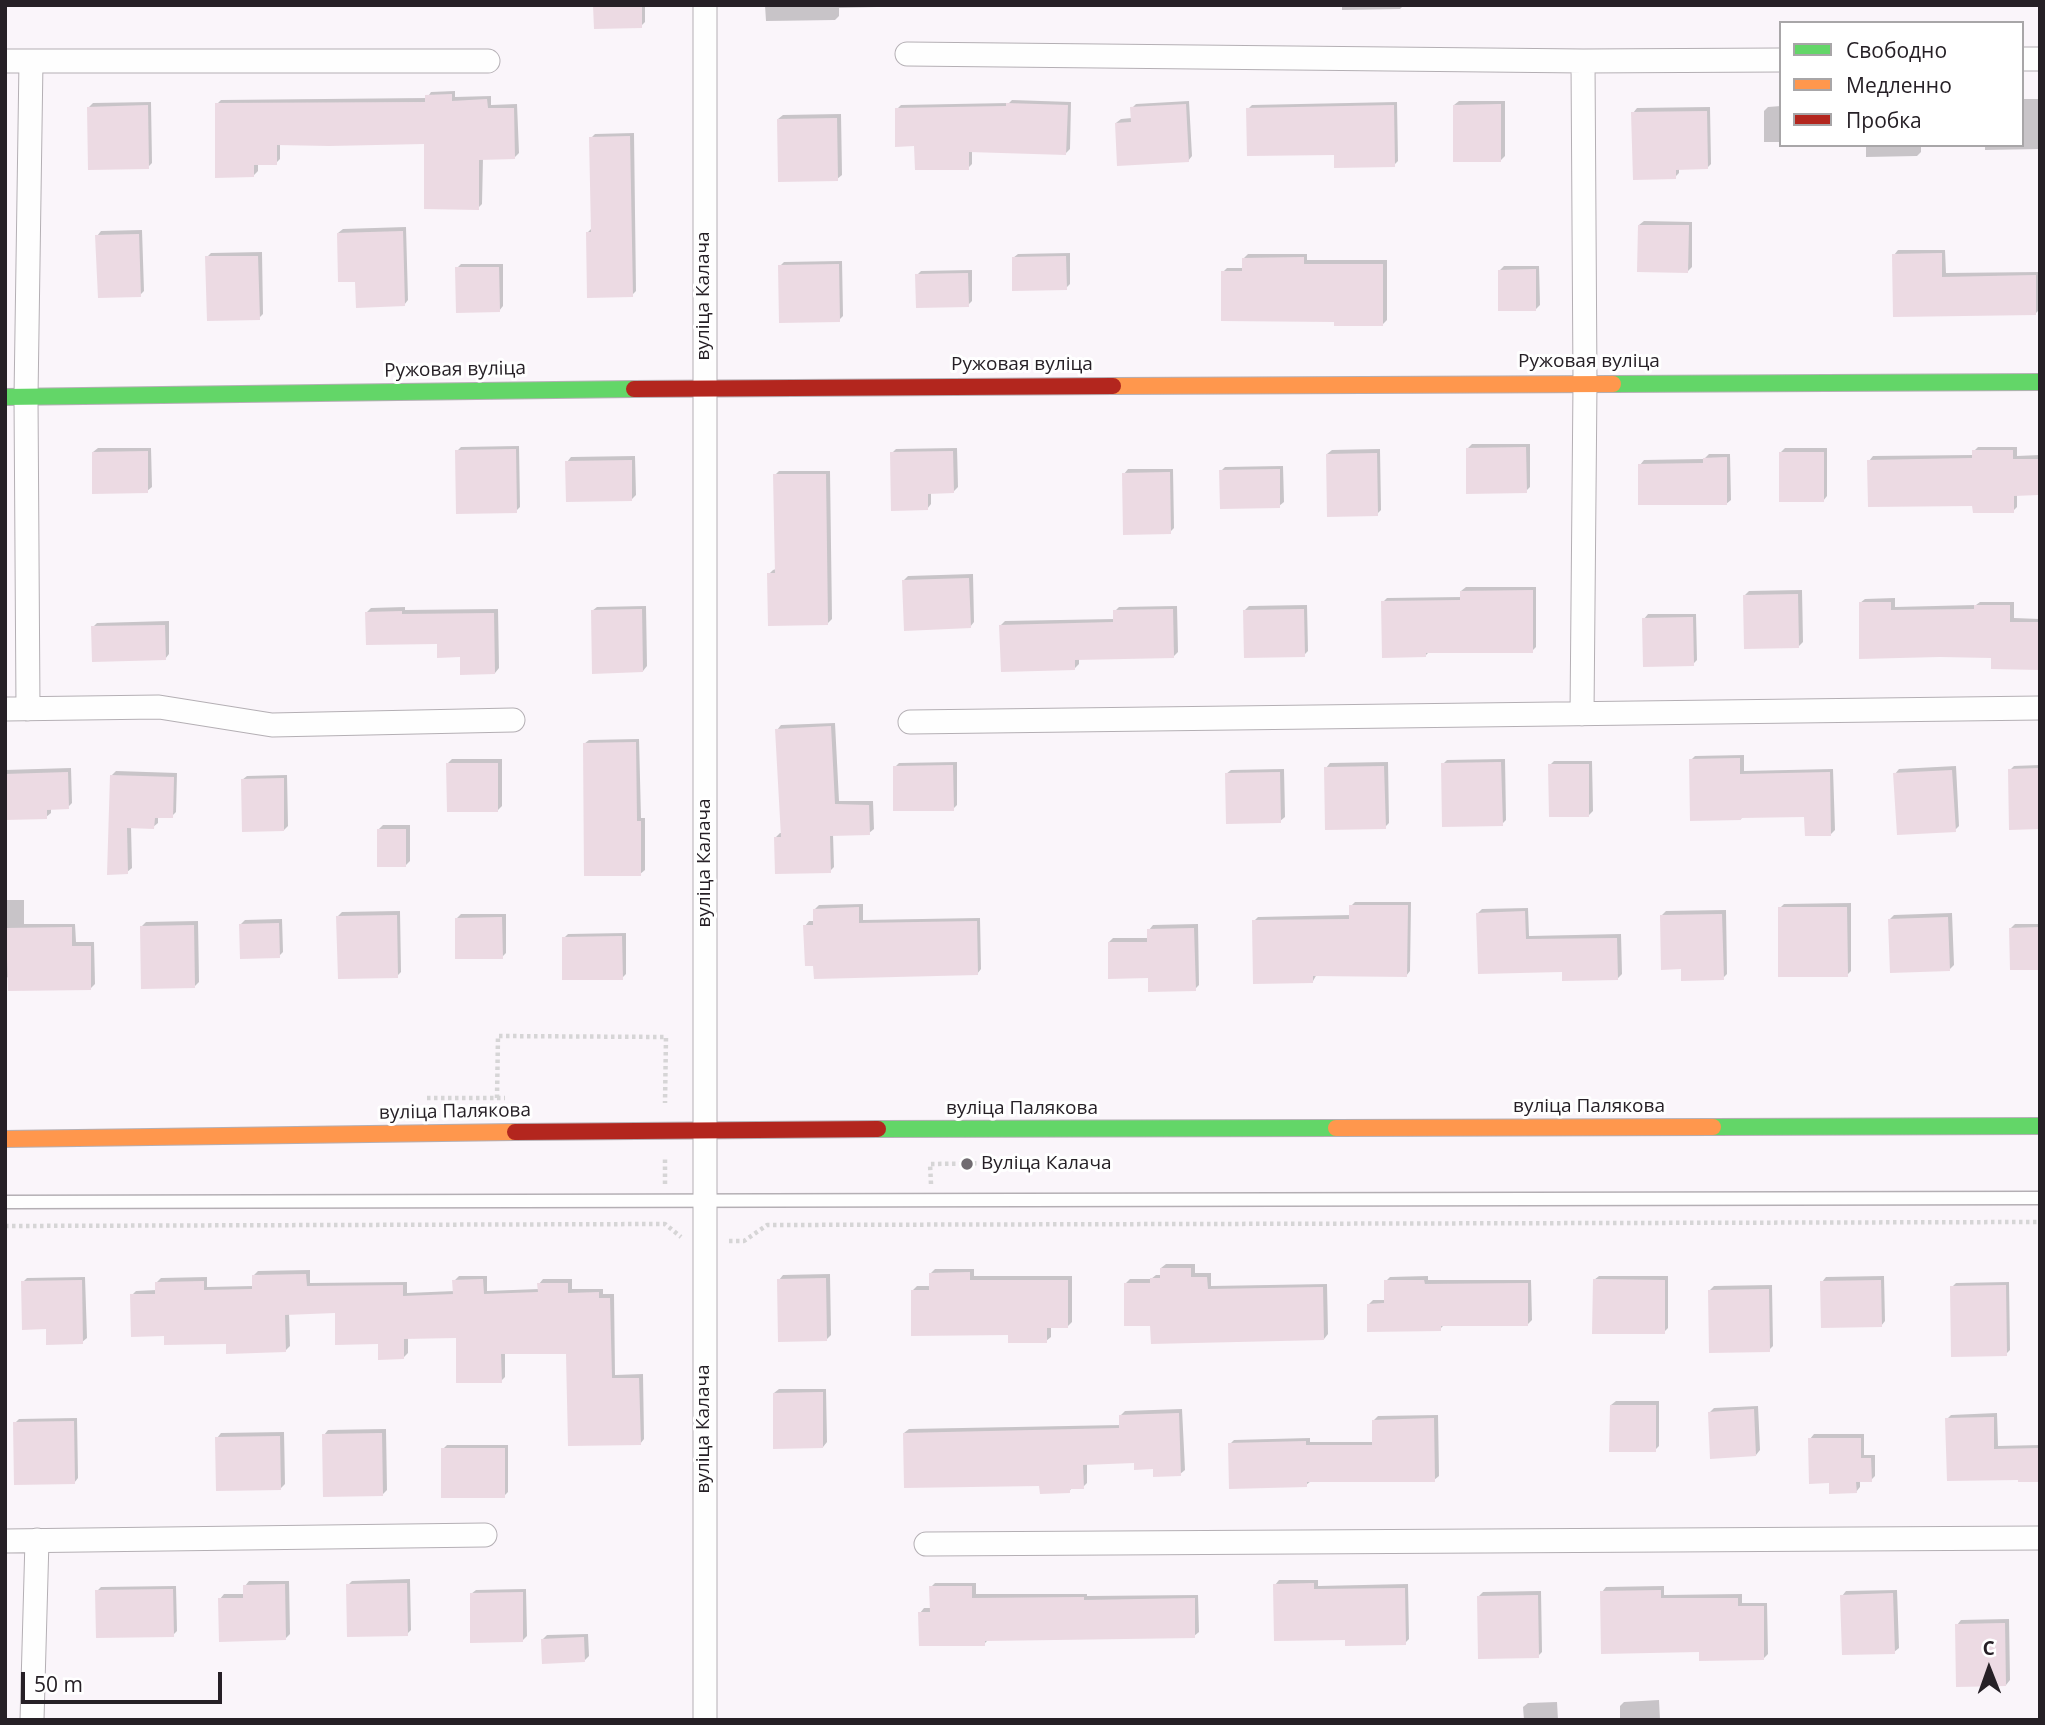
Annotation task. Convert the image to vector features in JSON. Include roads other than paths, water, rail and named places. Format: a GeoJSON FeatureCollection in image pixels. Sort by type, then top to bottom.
{"type":"FeatureCollection","features":[{"type":"Feature","properties":{"kind":"street","name":"вуліца Калача"},"geometry":{"type":"LineString","coordinates":[[705,5],[705,1720]]}},
{"type":"Feature","properties":{"kind":"street"},"geometry":{"type":"LineString","coordinates":[[907,54],[1583,61],[1779,60]]}},
{"type":"Feature","properties":{"kind":"street"},"geometry":{"type":"LineString","coordinates":[[5,61],[488,61]]}},
{"type":"Feature","properties":{"kind":"street"},"geometry":{"type":"LineString","coordinates":[[28,709],[16,397],[31,61]]}},
{"type":"Feature","properties":{"kind":"street"},"geometry":{"type":"LineString","coordinates":[[1582,714],[1585,383],[1583,61]]}},
{"type":"Feature","properties":{"kind":"street","name":"Ружовая вуліца"},"geometry":{"type":"LineString","coordinates":[[16,397],[704,388],[2040,382]]}},
{"type":"Feature","properties":{"kind":"street"},"geometry":{"type":"LineString","coordinates":[[5,709],[159,707],[272,725],[513,720]]}},
{"type":"Feature","properties":{"kind":"street"},"geometry":{"type":"LineString","coordinates":[[911,722],[2040,708]]}},
{"type":"Feature","properties":{"kind":"street","name":"вуліца Палякова"},"geometry":{"type":"LineString","coordinates":[[5,1139],[705,1130],[2040,1126]]}},
{"type":"Feature","properties":{"kind":"street"},"geometry":{"type":"LineString","coordinates":[[5,1541],[485,1535]]}},
{"type":"Feature","properties":{"kind":"street"},"geometry":{"type":"LineString","coordinates":[[926,1544],[2040,1538]]}},
{"type":"Feature","properties":{"kind":"street"},"geometry":{"type":"LineString","coordinates":[[32,1720],[37,1540]]}},
{"type":"Feature","properties":{"kind":"lane"},"geometry":{"type":"LineString","coordinates":[[5,1202],[2040,1198]]}},
{"type":"Feature","properties":{"kind":"place","name":"Вуліца Калача"},"geometry":{"type":"Point","coordinates":[967,1164]}}]}
